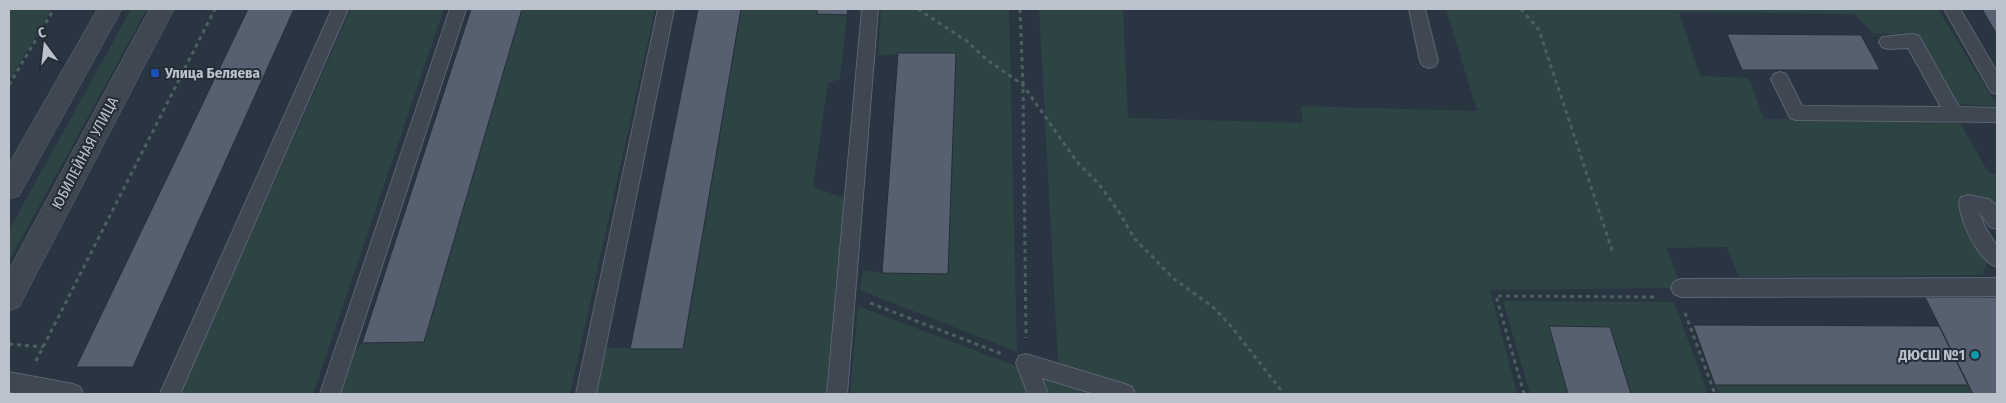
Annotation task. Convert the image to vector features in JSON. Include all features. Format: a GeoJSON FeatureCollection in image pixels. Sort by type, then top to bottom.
{"type":"FeatureCollection","features":[{"type":"Feature","properties":{"kind":"street"},"geometry":{"type":"LineString","coordinates":[[9,188],[110,9]]}},
{"type":"Feature","properties":{"kind":"street","name":"ЮБИЛЕЙНАЯ УЛИЦА"},"geometry":{"type":"LineString","coordinates":[[9,298],[162,9]]}},
{"type":"Feature","properties":{"kind":"lane"},"geometry":{"type":"LineString","coordinates":[[170,394],[340,9]]}},
{"type":"Feature","properties":{"kind":"lane"},"geometry":{"type":"LineString","coordinates":[[330,394],[458,9]]}},
{"type":"Feature","properties":{"kind":"lane"},"geometry":{"type":"LineString","coordinates":[[586,394],[666,9]]}},
{"type":"Feature","properties":{"kind":"lane"},"geometry":{"type":"LineString","coordinates":[[837,394],[870,9]]}},
{"type":"Feature","properties":{"kind":"lane"},"geometry":{"type":"LineString","coordinates":[[1417,9],[1429,61]]}},
{"type":"Feature","properties":{"kind":"lane"},"geometry":{"type":"LineString","coordinates":[[1952,9],[1997,87]]}},
{"type":"Feature","properties":{"kind":"lane"},"geometry":{"type":"LineString","coordinates":[[1888,42],[1913,41],[1954,115]]}},
{"type":"Feature","properties":{"kind":"lane"},"geometry":{"type":"LineString","coordinates":[[1780,79],[1796,113],[1997,115]]}},
{"type":"Feature","properties":{"kind":"lane"},"geometry":{"type":"LineString","coordinates":[[1997,221],[1991,210],[1980,203],[1968,203],[1968,212],[1990,252],[1997,259]]}},
{"type":"Feature","properties":{"kind":"lane"},"geometry":{"type":"LineString","coordinates":[[1682,297],[1997,287]]}},
{"type":"Feature","properties":{"kind":"lane"},"geometry":{"type":"LineString","coordinates":[[1026,363],[1038,394]]}},
{"type":"Feature","properties":{"kind":"lane"},"geometry":{"type":"LineString","coordinates":[[1026,363],[1125,394]]}},
{"type":"Feature","properties":{"kind":"lane"},"geometry":{"type":"LineString","coordinates":[[16,384],[74,394]]}},
{"type":"Feature","properties":{"kind":"path"},"geometry":{"type":"LineString","coordinates":[[9,85],[54,9]]}},
{"type":"Feature","properties":{"kind":"path"},"geometry":{"type":"LineString","coordinates":[[16,384],[43,347],[215,9]]}},
{"type":"Feature","properties":{"kind":"path"},"geometry":{"type":"LineString","coordinates":[[918,9],[968,42],[986,59],[1024,85],[1077,162],[1099,184],[1119,212],[1134,238],[1174,279],[1212,307],[1231,326],[1284,394]]}},
{"type":"Feature","properties":{"kind":"path"},"geometry":{"type":"LineString","coordinates":[[846,294],[1026,363],[1024,85],[1020,9]]}},
{"type":"Feature","properties":{"kind":"path"},"geometry":{"type":"LineString","coordinates":[[1521,9],[1539,30],[1613,253]]}},
{"type":"Feature","properties":{"kind":"path"},"geometry":{"type":"LineString","coordinates":[[1524,394],[1496,296],[1657,297]]}},
{"type":"Feature","properties":{"kind":"path"},"geometry":{"type":"LineString","coordinates":[[1682,297],[1715,394]]}},
{"type":"Feature","properties":{"kind":"path"},"geometry":{"type":"LineString","coordinates":[[9,344],[43,347]]}},
{"type":"Feature","properties":{"kind":"green space"},"geometry":{"type":"Polygon","coordinates":[[[9,9],[52,9],[9,81],[9,9]]]}},
{"type":"Feature","properties":{"kind":"green space"},"geometry":{"type":"Polygon","coordinates":[[[131,9],[147,9],[9,261],[9,230],[131,9]]]}},
{"type":"Feature","properties":{"kind":"green space"},"geometry":{"type":"Polygon","coordinates":[[[351,9],[444,9],[313,394],[180,394],[351,9]]]}},
{"type":"Feature","properties":{"kind":"green space"},"geometry":{"type":"Polygon","coordinates":[[[522,9],[655,9],[570,394],[340,394],[355,351],[362,343],[424,342],[522,9]]]}},
{"type":"Feature","properties":{"kind":"green space"},"geometry":{"type":"Polygon","coordinates":[[[741,9],[817,9],[817,14],[847,15],[840,79],[828,83],[813,187],[847,199],[826,394],[594,394],[603,348],[683,349],[741,9]]]}},
{"type":"Feature","properties":{"kind":"green space"},"geometry":{"type":"Polygon","coordinates":[[[881,9],[1009,9],[1017,352],[860,290],[863,270],[882,273],[948,274],[955,53],[878,55],[881,9]]]}},
{"type":"Feature","properties":{"kind":"green space"},"geometry":{"type":"Polygon","coordinates":[[[1039,9],[1123,9],[1128,118],[1303,123],[1301,106],[1477,111],[1446,9],[1938,9],[1997,106],[1956,104],[1918,36],[1872,33],[1854,14],[1679,12],[1700,76],[1749,78],[1764,119],[1960,123],[1989,173],[1997,175],[1997,221],[1991,210],[1968,203],[1990,252],[1983,275],[1739,277],[1727,247],[1667,248],[1681,288],[1490,290],[1517,394],[850,394],[858,306],[1016,366],[1026,363],[1058,362],[1039,9]]]}},
{"type":"Feature","properties":{"kind":"green space"},"geometry":{"type":"Polygon","coordinates":[[[1503,301],[1674,302],[1708,394],[1631,394],[1610,327],[1549,326],[1568,394],[1530,394],[1503,301]]]}},
{"type":"Feature","properties":{"kind":"green space"},"geometry":{"type":"Polygon","coordinates":[[[1715,385],[1968,385],[1973,394],[1720,394],[1715,385]]]}},
{"type":"Feature","properties":{"kind":"building"},"geometry":{"type":"Polygon","coordinates":[[[248,9],[294,9],[133,367],[76,367],[248,9]]]}},
{"type":"Feature","properties":{"kind":"building"},"geometry":{"type":"Polygon","coordinates":[[[471,9],[522,9],[424,342],[362,343],[471,9]]]}},
{"type":"Feature","properties":{"kind":"building"},"geometry":{"type":"Polygon","coordinates":[[[698,9],[741,9],[683,349],[630,349],[698,9]]]}},
{"type":"Feature","properties":{"kind":"building"},"geometry":{"type":"Polygon","coordinates":[[[817,9],[848,9],[847,15],[817,14],[817,9]]]}},
{"type":"Feature","properties":{"kind":"building"},"geometry":{"type":"Polygon","coordinates":[[[1982,9],[1997,9],[1997,35],[1982,9]]]}},
{"type":"Feature","properties":{"kind":"building"},"geometry":{"type":"Polygon","coordinates":[[[1727,34],[1861,35],[1880,70],[1742,70],[1727,34]]]}},
{"type":"Feature","properties":{"kind":"building"},"geometry":{"type":"Polygon","coordinates":[[[898,53],[956,53],[948,274],[882,273],[898,53]]]}},
{"type":"Feature","properties":{"kind":"building","name":"ДЮСШ №1"},"geometry":{"type":"Polygon","coordinates":[[[1925,297],[1997,297],[1997,394],[1973,394],[1925,297]]]}},
{"type":"Feature","properties":{"kind":"building"},"geometry":{"type":"Polygon","coordinates":[[[1693,325],[1939,326],[1968,385],[1715,385],[1693,325]]]}},
{"type":"Feature","properties":{"kind":"building"},"geometry":{"type":"Polygon","coordinates":[[[1549,326],[1610,327],[1631,394],[1568,394],[1549,326]]]}},
{"type":"Feature","properties":{"kind":"place","name":"Улица Беляева"},"geometry":{"type":"Point","coordinates":[155,73]}},
{"type":"Feature","properties":{"kind":"place","name":"ДЮСШ №1"},"geometry":{"type":"Point","coordinates":[1975,355]}}]}
